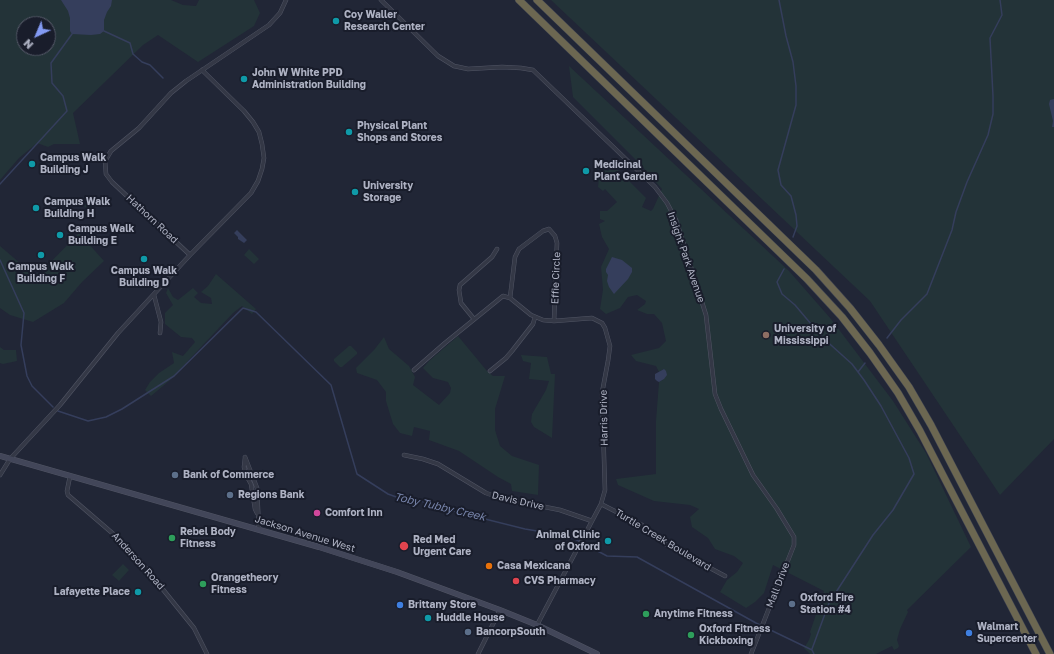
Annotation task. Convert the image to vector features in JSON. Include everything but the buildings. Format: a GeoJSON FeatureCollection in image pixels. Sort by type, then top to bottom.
{"type":"FeatureCollection","features":[{"type":"Feature","properties":{"kind":"highway"},"geometry":{"type":"LineString","coordinates":[[519,0],[796,268],[842,317],[894,387],[920,431],[1036,654]]}},
{"type":"Feature","properties":{"kind":"highway"},"geometry":{"type":"LineString","coordinates":[[537,0],[816,270],[875,339],[909,387],[931,425],[1050,654]]}},
{"type":"Feature","properties":{"kind":"main road","name":"Jackson Avenue West"},"geometry":{"type":"LineString","coordinates":[[0,456],[259,530],[397,572],[500,610],[597,654]]}},
{"type":"Feature","properties":{"kind":"street","name":"Hathorn Road"},"geometry":{"type":"LineString","coordinates":[[190,255],[112,182],[106,174],[105,161],[110,151],[139,128],[172,93],[186,81],[269,26],[280,13],[286,0]]}},
{"type":"Feature","properties":{"kind":"street","name":"Insight Park Avenue"},"geometry":{"type":"LineString","coordinates":[[380,0],[438,56],[454,66],[468,70],[502,67],[533,70],[655,187],[667,203],[676,220],[706,315],[715,394],[753,475],[777,509],[794,537]]}},
{"type":"Feature","properties":{"kind":"street"},"geometry":{"type":"LineString","coordinates":[[0,475],[10,459],[60,405],[118,333],[250,193],[258,181],[264,158],[259,132],[244,111],[202,70]]}},
{"type":"Feature","properties":{"kind":"street","name":"Effie Circle"},"geometry":{"type":"LineString","coordinates":[[510,298],[514,257],[519,250],[543,231],[549,229],[555,236],[557,243],[554,321]]}},
{"type":"Feature","properties":{"kind":"street"},"geometry":{"type":"LineString","coordinates":[[474,319],[461,303],[459,290],[460,285],[492,257],[497,249]]}},
{"type":"Feature","properties":{"kind":"street"},"geometry":{"type":"LineString","coordinates":[[154,295],[161,322],[160,333]]}},
{"type":"Feature","properties":{"kind":"street"},"geometry":{"type":"LineString","coordinates":[[414,370],[501,297],[506,296],[510,298]]}},
{"type":"Feature","properties":{"kind":"street","name":"Harris Drive"},"geometry":{"type":"LineString","coordinates":[[510,298],[535,317],[543,320],[554,321],[592,318],[602,323],[607,333],[610,346],[602,393],[605,490],[601,504],[537,626]]}},
{"type":"Feature","properties":{"kind":"street"},"geometry":{"type":"LineString","coordinates":[[490,371],[512,351],[533,324],[535,317]]}},
{"type":"Feature","properties":{"kind":"street","name":"Davis Drive"},"geometry":{"type":"LineString","coordinates":[[404,455],[438,464],[486,493],[500,498],[560,510],[592,521]]}},
{"type":"Feature","properties":{"kind":"street"},"geometry":{"type":"LineString","coordinates":[[258,514],[255,509],[251,484],[244,467],[245,457],[258,488],[259,530]]}},
{"type":"Feature","properties":{"kind":"street","name":"Anderson Road"},"geometry":{"type":"LineString","coordinates":[[70,476],[67,491],[68,495],[118,538],[140,561],[194,628],[207,654]]}},
{"type":"Feature","properties":{"kind":"street","name":"Turtle Creek Boulevard"},"geometry":{"type":"LineString","coordinates":[[601,504],[642,525],[665,544],[725,576]]}},
{"type":"Feature","properties":{"kind":"street","name":"Mall Drive"},"geometry":{"type":"LineString","coordinates":[[751,654],[794,545],[794,537]]}},
{"type":"Feature","properties":{"kind":"street"},"geometry":{"type":"LineString","coordinates":[[478,654],[500,610]]}},
{"type":"Feature","properties":{"kind":"shaded area"},"geometry":{"type":"Polygon","coordinates":[[[0,0],[171,0],[183,5],[196,6],[199,0],[254,0],[260,13],[254,26],[198,62],[158,35],[143,45],[73,113],[80,144],[54,144],[48,147],[37,143],[19,158],[0,180],[0,0]]]}},
{"type":"Feature","properties":{"kind":"shaded area"},"geometry":{"type":"Polygon","coordinates":[[[551,0],[1054,0],[1054,439],[1000,495],[870,301],[551,0]]]}},
{"type":"Feature","properties":{"kind":"shaded area"},"geometry":{"type":"Polygon","coordinates":[[[569,66],[789,271],[831,319],[893,401],[926,453],[971,547],[907,610],[908,612],[900,629],[897,640],[899,646],[898,648],[894,650],[892,646],[876,654],[810,654],[804,648],[809,640],[811,634],[810,632],[824,591],[773,565],[764,593],[746,608],[720,592],[727,580],[737,572],[743,563],[734,556],[715,549],[708,538],[692,527],[690,517],[699,509],[690,505],[654,501],[618,485],[616,479],[656,474],[656,421],[659,382],[664,379],[664,369],[659,372],[656,366],[636,361],[631,355],[659,348],[666,341],[662,323],[654,314],[647,314],[637,310],[645,304],[646,301],[637,295],[628,297],[620,308],[606,314],[600,309],[603,290],[601,267],[609,249],[602,237],[599,224],[605,221],[600,219],[600,211],[607,211],[617,202],[605,189],[603,191],[598,187],[600,169],[608,171],[613,165],[646,198],[642,207],[651,211],[662,189],[641,165],[573,97],[569,66]]]}},
{"type":"Feature","properties":{"kind":"shaded area"},"geometry":{"type":"Polygon","coordinates":[[[93,197],[98,202],[89,211],[84,206],[93,197]]]}},
{"type":"Feature","properties":{"kind":"shaded area"},"geometry":{"type":"Polygon","coordinates":[[[79,233],[104,261],[82,282],[64,303],[33,322],[10,315],[0,308],[0,246],[28,270],[39,274],[79,233]]]}},
{"type":"Feature","properties":{"kind":"shaded area"},"geometry":{"type":"Polygon","coordinates":[[[249,249],[259,259],[254,264],[244,255],[249,249]]]}},
{"type":"Feature","properties":{"kind":"shaded area"},"geometry":{"type":"Polygon","coordinates":[[[216,274],[256,309],[252,314],[242,306],[233,313],[169,381],[151,396],[145,390],[150,382],[159,373],[174,363],[172,352],[183,356],[195,342],[192,338],[181,337],[165,324],[165,313],[173,305],[166,293],[168,288],[173,297],[178,300],[193,288],[198,293],[194,297],[201,303],[212,304],[211,298],[201,292],[208,286],[216,274]]]}},
{"type":"Feature","properties":{"kind":"shaded area"},"geometry":{"type":"Polygon","coordinates":[[[458,336],[487,371],[493,376],[505,376],[495,409],[495,430],[500,446],[512,456],[539,465],[538,495],[512,491],[511,484],[459,451],[429,440],[430,431],[414,427],[412,436],[400,433],[393,424],[386,401],[386,392],[377,380],[357,373],[356,368],[374,350],[384,337],[389,349],[409,366],[415,377],[413,385],[439,405],[450,393],[451,388],[448,382],[433,378],[423,368],[458,336]]]}},
{"type":"Feature","properties":{"kind":"shaded area"},"geometry":{"type":"Polygon","coordinates":[[[349,346],[357,352],[357,354],[342,367],[340,367],[334,359],[349,346]]]}},
{"type":"Feature","properties":{"kind":"shaded area"},"geometry":{"type":"Polygon","coordinates":[[[0,347],[4,350],[16,350],[17,361],[3,364],[0,363],[0,347]]]}},
{"type":"Feature","properties":{"kind":"shaded area"},"geometry":{"type":"Polygon","coordinates":[[[521,355],[547,357],[551,374],[555,374],[552,438],[534,427],[531,422],[532,414],[546,390],[549,381],[529,379],[531,363],[523,361],[521,355]]]}},
{"type":"Feature","properties":{"kind":"shaded area"},"geometry":{"type":"Polygon","coordinates":[[[123,564],[129,570],[119,581],[112,575],[123,564]]]}},
{"type":"Feature","properties":{"kind":"water"},"geometry":{"type":"Polygon","coordinates":[[[61,0],[112,0],[111,6],[104,20],[104,31],[100,34],[91,35],[72,34],[70,31],[70,18],[68,11],[61,0]]]}},
{"type":"Feature","properties":{"kind":"water"},"geometry":{"type":"Polygon","coordinates":[[[1054,99],[1054,127],[1052,127],[1053,121],[1049,104],[1050,100],[1054,99]]]}},
{"type":"Feature","properties":{"kind":"water"},"geometry":{"type":"Polygon","coordinates":[[[237,230],[247,240],[244,243],[238,239],[234,233],[237,230]]]}},
{"type":"Feature","properties":{"kind":"water"},"geometry":{"type":"Polygon","coordinates":[[[612,257],[622,260],[632,268],[632,272],[628,279],[614,294],[609,287],[607,281],[608,275],[606,272],[612,257]]]}},
{"type":"Feature","properties":{"kind":"water"},"geometry":{"type":"Polygon","coordinates":[[[664,369],[667,375],[659,382],[655,379],[655,374],[664,369]]]}},
{"type":"Feature","properties":{"kind":"waterway"},"geometry":{"type":"LineString","coordinates":[[779,0],[793,62],[796,86],[796,105],[778,170],[781,185],[791,196],[796,215],[797,226],[793,237]]}},
{"type":"Feature","properties":{"kind":"waterway"},"geometry":{"type":"LineString","coordinates":[[887,338],[901,320],[927,294],[952,230],[956,212],[967,182],[988,135],[993,114],[990,38],[1002,15],[1000,0]]}},
{"type":"Feature","properties":{"kind":"waterway"},"geometry":{"type":"LineString","coordinates":[[104,31],[130,43],[133,54],[142,62],[150,65],[163,78]]}},
{"type":"Feature","properties":{"kind":"waterway","name":"Toby Tubby Creek"},"geometry":{"type":"LineString","coordinates":[[0,184],[67,111],[63,96],[52,83],[51,63],[72,34]]}},
{"type":"Feature","properties":{"kind":"waterway","name":"Toby Tubby Creek"},"geometry":{"type":"LineString","coordinates":[[0,260],[24,313],[21,345],[27,376],[32,386],[53,407]]}},
{"type":"Feature","properties":{"kind":"waterway"},"geometry":{"type":"LineString","coordinates":[[784,269],[777,282],[782,294],[795,305],[822,337],[852,364],[864,380],[881,406],[909,458],[914,474],[893,510],[873,535],[829,603],[812,649]]}},
{"type":"Feature","properties":{"kind":"waterway","name":"Toby Tubby Creek"},"geometry":{"type":"LineString","coordinates":[[58,411],[88,421],[106,417],[122,409],[174,376],[243,308],[256,312],[331,385],[357,474],[388,494],[399,498],[432,503],[441,508],[525,529],[561,535],[575,539],[607,556],[637,557],[756,623],[812,650],[814,654]]}},
{"type":"Feature","properties":{"kind":"waterway"},"geometry":{"type":"LineString","coordinates":[[858,372],[865,363]]}},
{"type":"Feature","properties":{"kind":"place","name":"Coy Waller Research Center"},"geometry":{"type":"Point","coordinates":[336,21]}},
{"type":"Feature","properties":{"kind":"place","name":"John W White PPD Administration Building"},"geometry":{"type":"Point","coordinates":[244,79]}},
{"type":"Feature","properties":{"kind":"place","name":"Physical Plant Shops and Stores"},"geometry":{"type":"Point","coordinates":[349,132]}},
{"type":"Feature","properties":{"kind":"place","name":"Campus Walk Building J"},"geometry":{"type":"Point","coordinates":[32,164]}},
{"type":"Feature","properties":{"kind":"place","name":"Medicinal Plant Garden"},"geometry":{"type":"Point","coordinates":[586,171]}},
{"type":"Feature","properties":{"kind":"place","name":"University Storage"},"geometry":{"type":"Point","coordinates":[355,192]}},
{"type":"Feature","properties":{"kind":"place","name":"Campus Walk Building H"},"geometry":{"type":"Point","coordinates":[36,208]}},
{"type":"Feature","properties":{"kind":"place","name":"Campus Walk Building E"},"geometry":{"type":"Point","coordinates":[60,235]}},
{"type":"Feature","properties":{"kind":"place","name":"Campus Walk Building F"},"geometry":{"type":"Point","coordinates":[41,255]}},
{"type":"Feature","properties":{"kind":"place","name":"Campus Walk Building D"},"geometry":{"type":"Point","coordinates":[144,259]}},
{"type":"Feature","properties":{"kind":"place","name":"University of Mississippi"},"geometry":{"type":"Point","coordinates":[766,335]}},
{"type":"Feature","properties":{"kind":"place","name":"Bank of Commerce"},"geometry":{"type":"Point","coordinates":[175,475]}},
{"type":"Feature","properties":{"kind":"place","name":"Regions Bank"},"geometry":{"type":"Point","coordinates":[230,495]}},
{"type":"Feature","properties":{"kind":"place","name":"Comfort Inn"},"geometry":{"type":"Point","coordinates":[317,513]}},
{"type":"Feature","properties":{"kind":"place","name":"Rebel Body Fitness"},"geometry":{"type":"Point","coordinates":[172,538]}},
{"type":"Feature","properties":{"kind":"place","name":"Animal Clinic of Oxford"},"geometry":{"type":"Point","coordinates":[608,541]}},
{"type":"Feature","properties":{"kind":"place","name":"Red Med Urgent Care"},"geometry":{"type":"Point","coordinates":[404,546]}},
{"type":"Feature","properties":{"kind":"place","name":"Casa Mexicana"},"geometry":{"type":"Point","coordinates":[489,566]}},
{"type":"Feature","properties":{"kind":"place","name":"CVS Pharmacy"},"geometry":{"type":"Point","coordinates":[516,581]}},
{"type":"Feature","properties":{"kind":"place","name":"Orangetheory Fitness"},"geometry":{"type":"Point","coordinates":[203,584]}},
{"type":"Feature","properties":{"kind":"place","name":"Lafayette Place"},"geometry":{"type":"Point","coordinates":[138,592]}},
{"type":"Feature","properties":{"kind":"place","name":"Oxford Fire Station #4"},"geometry":{"type":"Point","coordinates":[792,604]}},
{"type":"Feature","properties":{"kind":"place","name":"Brittany Store"},"geometry":{"type":"Point","coordinates":[400,605]}},
{"type":"Feature","properties":{"kind":"place","name":"Anytime Fitness"},"geometry":{"type":"Point","coordinates":[646,614]}},
{"type":"Feature","properties":{"kind":"place","name":"Huddle House"},"geometry":{"type":"Point","coordinates":[428,618]}},
{"type":"Feature","properties":{"kind":"place","name":"BancorpSouth"},"geometry":{"type":"Point","coordinates":[468,632]}},
{"type":"Feature","properties":{"kind":"place","name":"Walmart Supercenter"},"geometry":{"type":"Point","coordinates":[969,633]}},
{"type":"Feature","properties":{"kind":"place","name":"Oxford Fitness Kickboxing"},"geometry":{"type":"Point","coordinates":[691,635]}}]}
